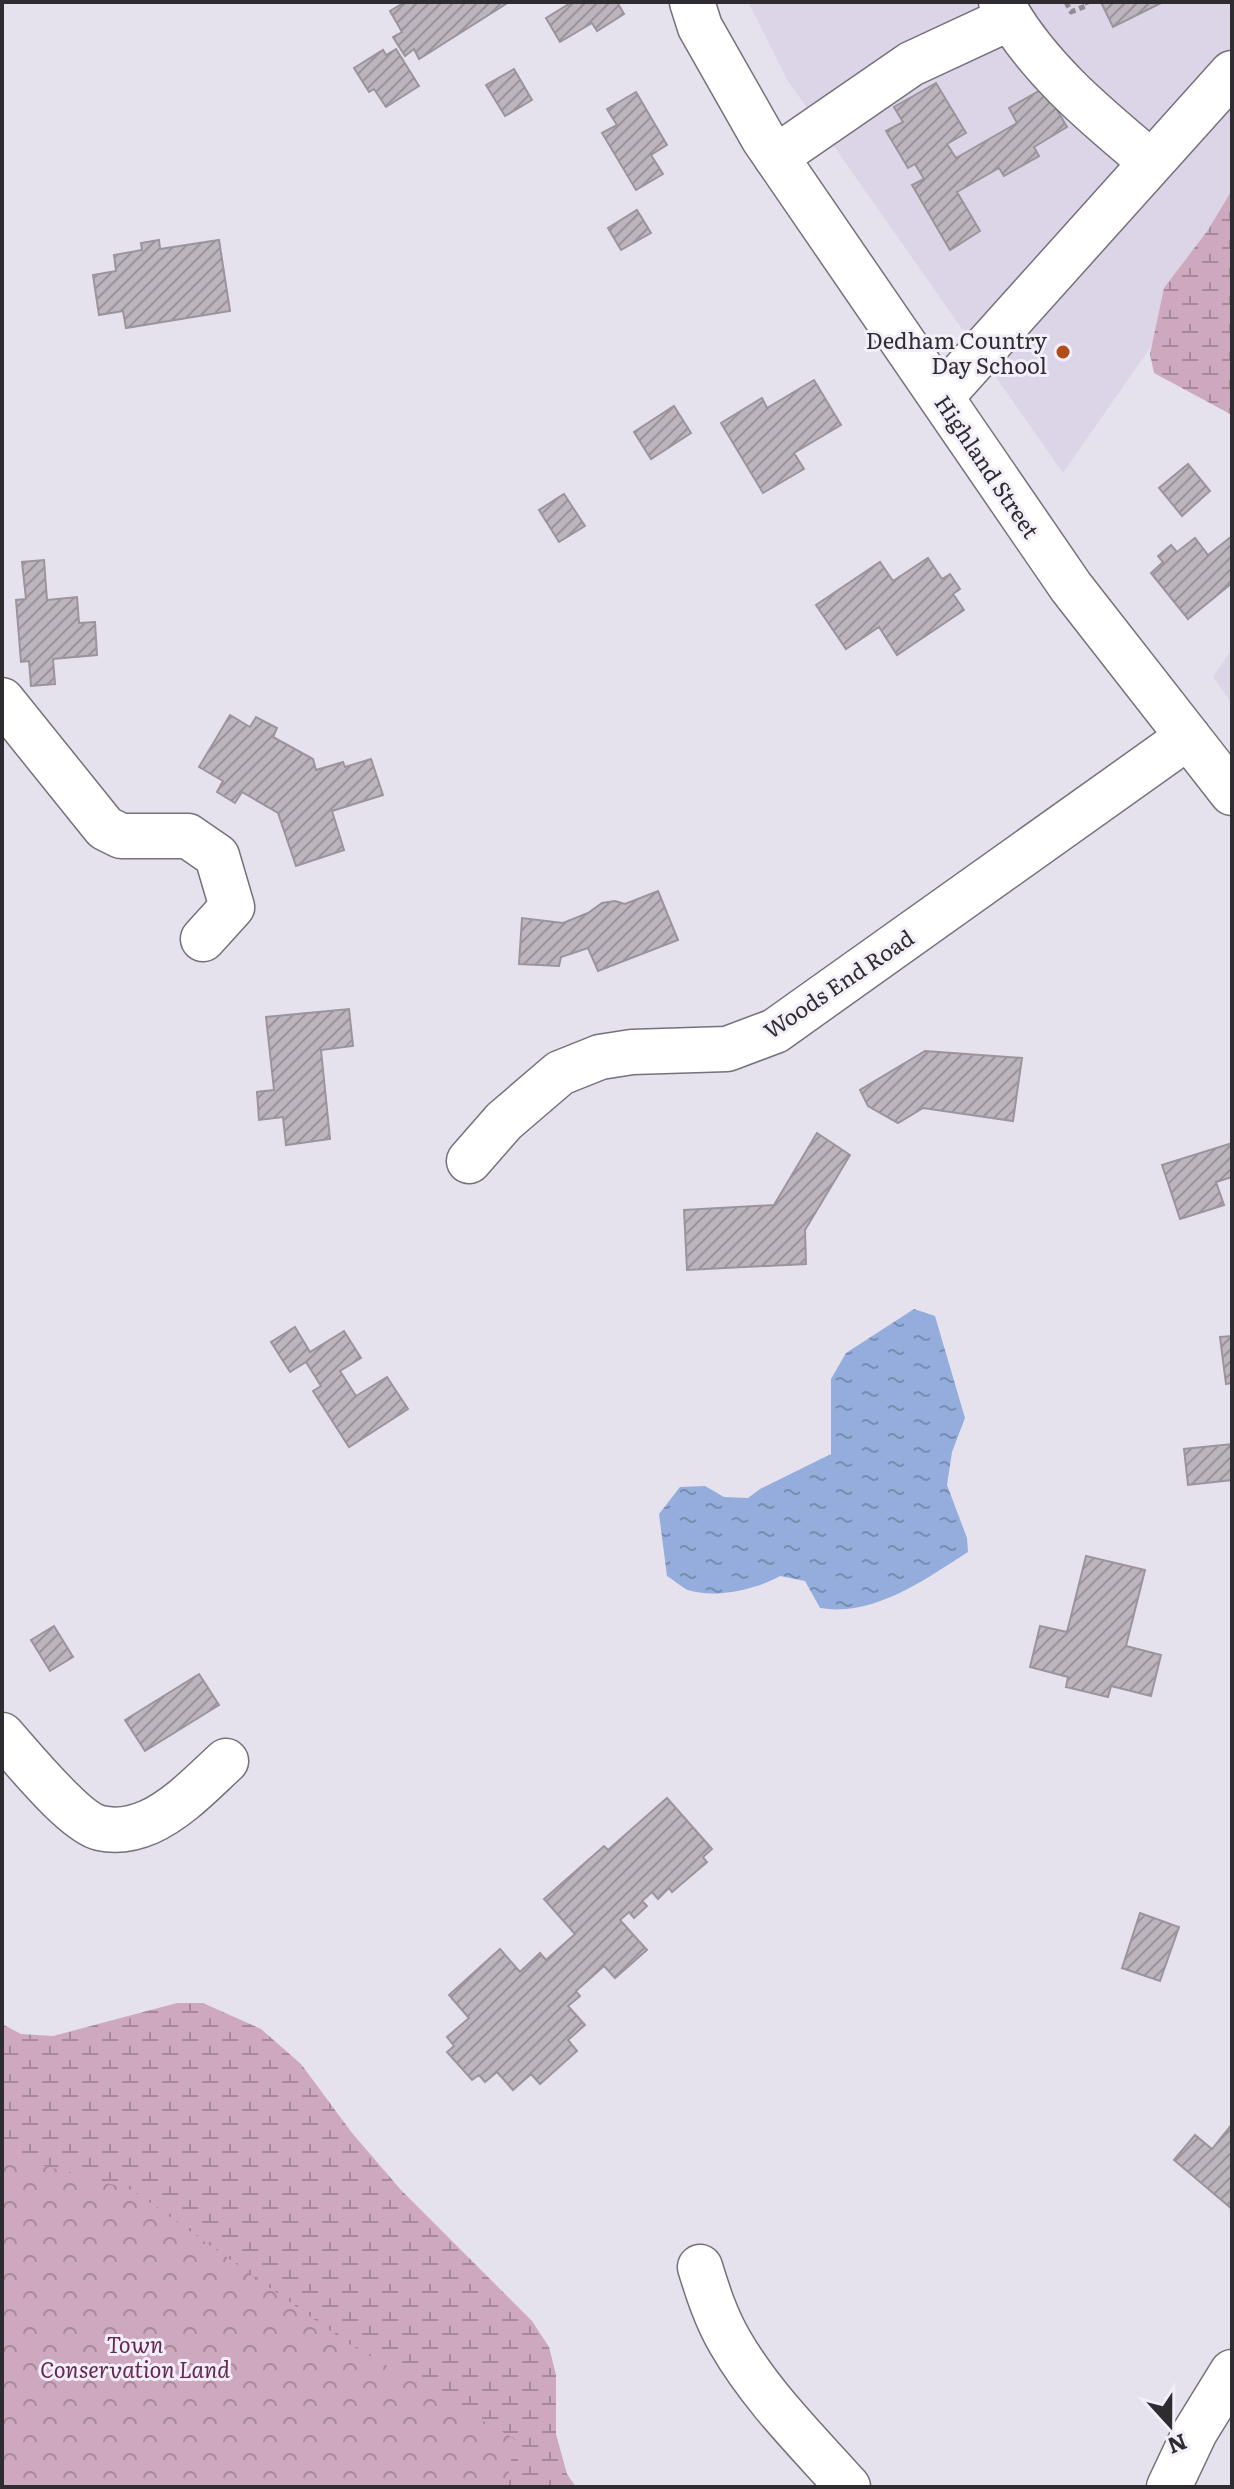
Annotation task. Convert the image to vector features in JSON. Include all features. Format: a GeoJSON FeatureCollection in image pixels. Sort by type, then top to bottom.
{"type":"FeatureCollection","features":[{"type":"Feature","properties":{"kind":"street","name":"Highland Street"},"geometry":{"type":"LineString","coordinates":[[692,2],[700,27],[776,157],[1071,587],[1232,793]]}},
{"type":"Feature","properties":{"kind":"street"},"geometry":{"type":"LineString","coordinates":[[776,157],[911,64],[1006,10],[1075,99],[1151,162]]}},
{"type":"Feature","properties":{"kind":"street"},"geometry":{"type":"LineString","coordinates":[[941,397],[1232,73]]}},
{"type":"Feature","properties":{"kind":"street"},"geometry":{"type":"LineString","coordinates":[[2,700],[105,828],[121,836],[188,836],[217,856],[232,907],[203,939]]}},
{"type":"Feature","properties":{"kind":"street","name":"Woods End Road"},"geometry":{"type":"LineString","coordinates":[[469,1161],[504,1121],[560,1073],[600,1057],[632,1052],[727,1049],[775,1031],[1188,737]]}},
{"type":"Feature","properties":{"kind":"street"},"geometry":{"type":"LineString","coordinates":[[2,1735],[79,1816],[97,1828],[121,1831],[149,1822],[182,1801],[226,1761]]}},
{"type":"Feature","properties":{"kind":"street"},"geometry":{"type":"LineString","coordinates":[[700,2267],[712,2307],[730,2342],[753,2376],[848,2487]]}},
{"type":"Feature","properties":{"kind":"street"},"geometry":{"type":"LineString","coordinates":[[1169,2487],[1195,2432],[1232,2372]]}},
{"type":"Feature","properties":{"kind":"path"},"geometry":{"type":"LineString","coordinates":[[1066,2],[1071,12],[1088,5],[1087,2]]}},
{"type":"Feature","properties":{"kind":"shaded area","name":"Dedham Country Day School"},"geometry":{"type":"Polygon","coordinates":[[[748,2],[1232,2],[1232,230],[1063,473],[786,78],[748,2]]]}},
{"type":"Feature","properties":{"kind":"shaded area"},"geometry":{"type":"Polygon","coordinates":[[[1232,649],[1232,704],[1213,677],[1232,649]]]}},
{"type":"Feature","properties":{"kind":"green space"},"geometry":{"type":"Polygon","coordinates":[[[1232,190],[1232,415],[1154,373],[1150,354],[1164,288],[1208,230],[1232,190]]]}},
{"type":"Feature","properties":{"kind":"green space"},"geometry":{"type":"Polygon","coordinates":[[[177,2003],[203,2003],[261,2029],[301,2064],[352,2133],[401,2190],[532,2321],[549,2347],[556,2375],[556,2434],[567,2474],[576,2487],[2,2487],[2,2024],[21,2034],[53,2036],[177,2003]]]}},
{"type":"Feature","properties":{"kind":"green space","name":"Town Conservation Land"},"geometry":{"type":"Polygon","coordinates":[[[2,2154],[132,2190],[349,2344],[515,2439],[506,2487],[2,2487],[2,2154]]]}},
{"type":"Feature","properties":{"kind":"water"},"geometry":{"type":"Polygon","coordinates":[[[914,1309],[935,1316],[965,1418],[952,1452],[947,1485],[967,1538],[968,1552],[898,1594],[860,1607],[840,1609],[820,1608],[805,1581],[780,1576],[748,1589],[699,1593],[688,1590],[667,1576],[659,1514],[680,1487],[705,1486],[724,1497],[748,1498],[831,1454],[831,1379],[846,1353],[914,1309]]]}},
{"type":"Feature","properties":{"kind":"building"},"geometry":{"type":"Polygon","coordinates":[[[405,2],[509,2],[419,59],[414,49],[405,56],[393,37],[402,32],[390,11],[405,2]]]}},
{"type":"Feature","properties":{"kind":"building"},"geometry":{"type":"Polygon","coordinates":[[[572,2],[617,2],[624,14],[597,31],[592,23],[560,42],[546,18],[572,2]]]}},
{"type":"Feature","properties":{"kind":"building"},"geometry":{"type":"Polygon","coordinates":[[[1101,2],[1163,2],[1113,27],[1101,2]]]}},
{"type":"Feature","properties":{"kind":"building"},"geometry":{"type":"Polygon","coordinates":[[[396,49],[419,86],[386,107],[374,89],[369,92],[354,68],[383,50],[386,55],[396,49]]]}},
{"type":"Feature","properties":{"kind":"building"},"geometry":{"type":"Polygon","coordinates":[[[514,69],[532,100],[505,116],[486,85],[514,69]]]}},
{"type":"Feature","properties":{"kind":"building"},"geometry":{"type":"Polygon","coordinates":[[[936,83],[966,133],[947,144],[956,158],[1017,123],[1009,108],[1044,88],[1067,127],[1034,147],[1039,156],[1004,176],[999,168],[957,192],[980,231],[950,250],[912,185],[924,179],[915,164],[908,168],[886,131],[903,122],[894,107],[936,83]]]}},
{"type":"Feature","properties":{"kind":"building"},"geometry":{"type":"Polygon","coordinates":[[[636,92],[667,145],[651,155],[663,174],[636,190],[602,133],[617,125],[607,109],[636,92]]]}},
{"type":"Feature","properties":{"kind":"building"},"geometry":{"type":"Polygon","coordinates":[[[637,210],[651,233],[621,250],[608,228],[637,210]]]}},
{"type":"Feature","properties":{"kind":"building"},"geometry":{"type":"Polygon","coordinates":[[[159,240],[160,249],[219,240],[230,311],[126,328],[123,311],[99,315],[93,275],[116,271],[114,255],[142,250],[141,243],[159,240]]]}},
{"type":"Feature","properties":{"kind":"building"},"geometry":{"type":"Polygon","coordinates":[[[814,380],[841,425],[794,453],[804,469],[763,493],[721,423],[762,398],[767,408],[814,380]]]}},
{"type":"Feature","properties":{"kind":"building"},"geometry":{"type":"Polygon","coordinates":[[[674,406],[691,433],[651,459],[634,432],[674,406]]]}},
{"type":"Feature","properties":{"kind":"building"},"geometry":{"type":"Polygon","coordinates":[[[1188,464],[1210,491],[1182,516],[1159,488],[1188,464]]]}},
{"type":"Feature","properties":{"kind":"building"},"geometry":{"type":"Polygon","coordinates":[[[564,494],[585,526],[559,542],[539,510],[564,494]]]}},
{"type":"Feature","properties":{"kind":"building"},"geometry":{"type":"Polygon","coordinates":[[[1232,536],[1232,583],[1188,619],[1151,573],[1163,562],[1158,556],[1171,545],[1177,552],[1195,538],[1208,555],[1232,536]]]}},
{"type":"Feature","properties":{"kind":"building"},"geometry":{"type":"Polygon","coordinates":[[[928,558],[942,579],[950,574],[960,589],[953,594],[964,610],[897,655],[879,627],[846,649],[816,605],[880,562],[893,581],[928,558]]]}},
{"type":"Feature","properties":{"kind":"building"},"geometry":{"type":"Polygon","coordinates":[[[44,560],[47,600],[77,597],[79,623],[95,622],[97,655],[53,659],[55,684],[31,686],[29,661],[21,662],[16,600],[26,599],[22,562],[44,560]]]}},
{"type":"Feature","properties":{"kind":"building"},"geometry":{"type":"Polygon","coordinates":[[[230,715],[250,727],[256,717],[277,728],[273,737],[313,759],[316,770],[343,762],[345,767],[371,759],[383,795],[332,811],[344,850],[296,866],[278,813],[242,792],[235,803],[217,792],[223,781],[199,767],[230,715]]]}},
{"type":"Feature","properties":{"kind":"building"},"geometry":{"type":"Polygon","coordinates":[[[658,891],[678,940],[598,971],[588,948],[561,957],[559,966],[519,964],[522,918],[563,923],[588,913],[602,903],[615,901],[625,904],[658,891]]]}},
{"type":"Feature","properties":{"kind":"building"},"geometry":{"type":"Polygon","coordinates":[[[349,1009],[353,1046],[321,1050],[330,1139],[286,1145],[283,1117],[259,1120],[257,1092],[274,1090],[266,1017],[349,1009]]]}},
{"type":"Feature","properties":{"kind":"building"},"geometry":{"type":"Polygon","coordinates":[[[925,1051],[1022,1058],[1013,1121],[923,1108],[898,1123],[868,1106],[860,1090],[925,1051]]]}},
{"type":"Feature","properties":{"kind":"building"},"geometry":{"type":"Polygon","coordinates":[[[817,1133],[850,1155],[805,1230],[806,1264],[687,1270],[684,1210],[774,1205],[817,1133]]]}},
{"type":"Feature","properties":{"kind":"building"},"geometry":{"type":"Polygon","coordinates":[[[1232,1143],[1232,1177],[1216,1182],[1224,1205],[1180,1219],[1162,1165],[1232,1143]]]}},
{"type":"Feature","properties":{"kind":"building"},"geometry":{"type":"Polygon","coordinates":[[[295,1327],[310,1352],[344,1331],[361,1358],[340,1371],[356,1396],[387,1377],[408,1409],[349,1447],[313,1391],[321,1386],[306,1362],[290,1372],[271,1342],[295,1327]]]}},
{"type":"Feature","properties":{"kind":"building"},"geometry":{"type":"Polygon","coordinates":[[[1232,1336],[1232,1383],[1226,1384],[1220,1337],[1232,1336]]]}},
{"type":"Feature","properties":{"kind":"building"},"geometry":{"type":"Polygon","coordinates":[[[1232,1444],[1232,1480],[1188,1485],[1184,1449],[1232,1444]]]}},
{"type":"Feature","properties":{"kind":"building"},"geometry":{"type":"Polygon","coordinates":[[[1086,1556],[1145,1570],[1126,1646],[1161,1655],[1151,1696],[1111,1686],[1108,1697],[1066,1687],[1068,1677],[1030,1667],[1040,1626],[1067,1632],[1086,1556]]]}},
{"type":"Feature","properties":{"kind":"building"},"geometry":{"type":"Polygon","coordinates":[[[54,1626],[73,1657],[50,1671],[31,1640],[54,1626]]]}},
{"type":"Feature","properties":{"kind":"building"},"geometry":{"type":"Polygon","coordinates":[[[199,1674],[219,1705],[145,1751],[125,1720],[199,1674]]]}},
{"type":"Feature","properties":{"kind":"building"},"geometry":{"type":"Polygon","coordinates":[[[667,1798],[712,1849],[703,1857],[707,1862],[672,1892],[669,1888],[658,1899],[652,1892],[642,1901],[647,1906],[634,1918],[629,1912],[620,1920],[647,1950],[615,1978],[604,1966],[576,1991],[580,1996],[568,2006],[585,2025],[568,2040],[577,2051],[540,2084],[531,2074],[513,2090],[497,2072],[485,2082],[479,2075],[472,2080],[447,2052],[454,2046],[447,2037],[469,2018],[449,1995],[500,1949],[520,1972],[540,1953],[546,1960],[575,1934],[544,1899],[604,1846],[608,1850],[667,1798]]]}},
{"type":"Feature","properties":{"kind":"building"},"geometry":{"type":"Polygon","coordinates":[[[1140,1913],[1179,1927],[1160,1981],[1122,1968],[1140,1913]]]}},
{"type":"Feature","properties":{"kind":"building"},"geometry":{"type":"Polygon","coordinates":[[[1232,2124],[1232,2209],[1174,2160],[1195,2135],[1212,2149],[1232,2124]]]}},
{"type":"Feature","properties":{"kind":"place","name":"Dedham Country Day School"},"geometry":{"type":"Point","coordinates":[1063,352]}}]}
